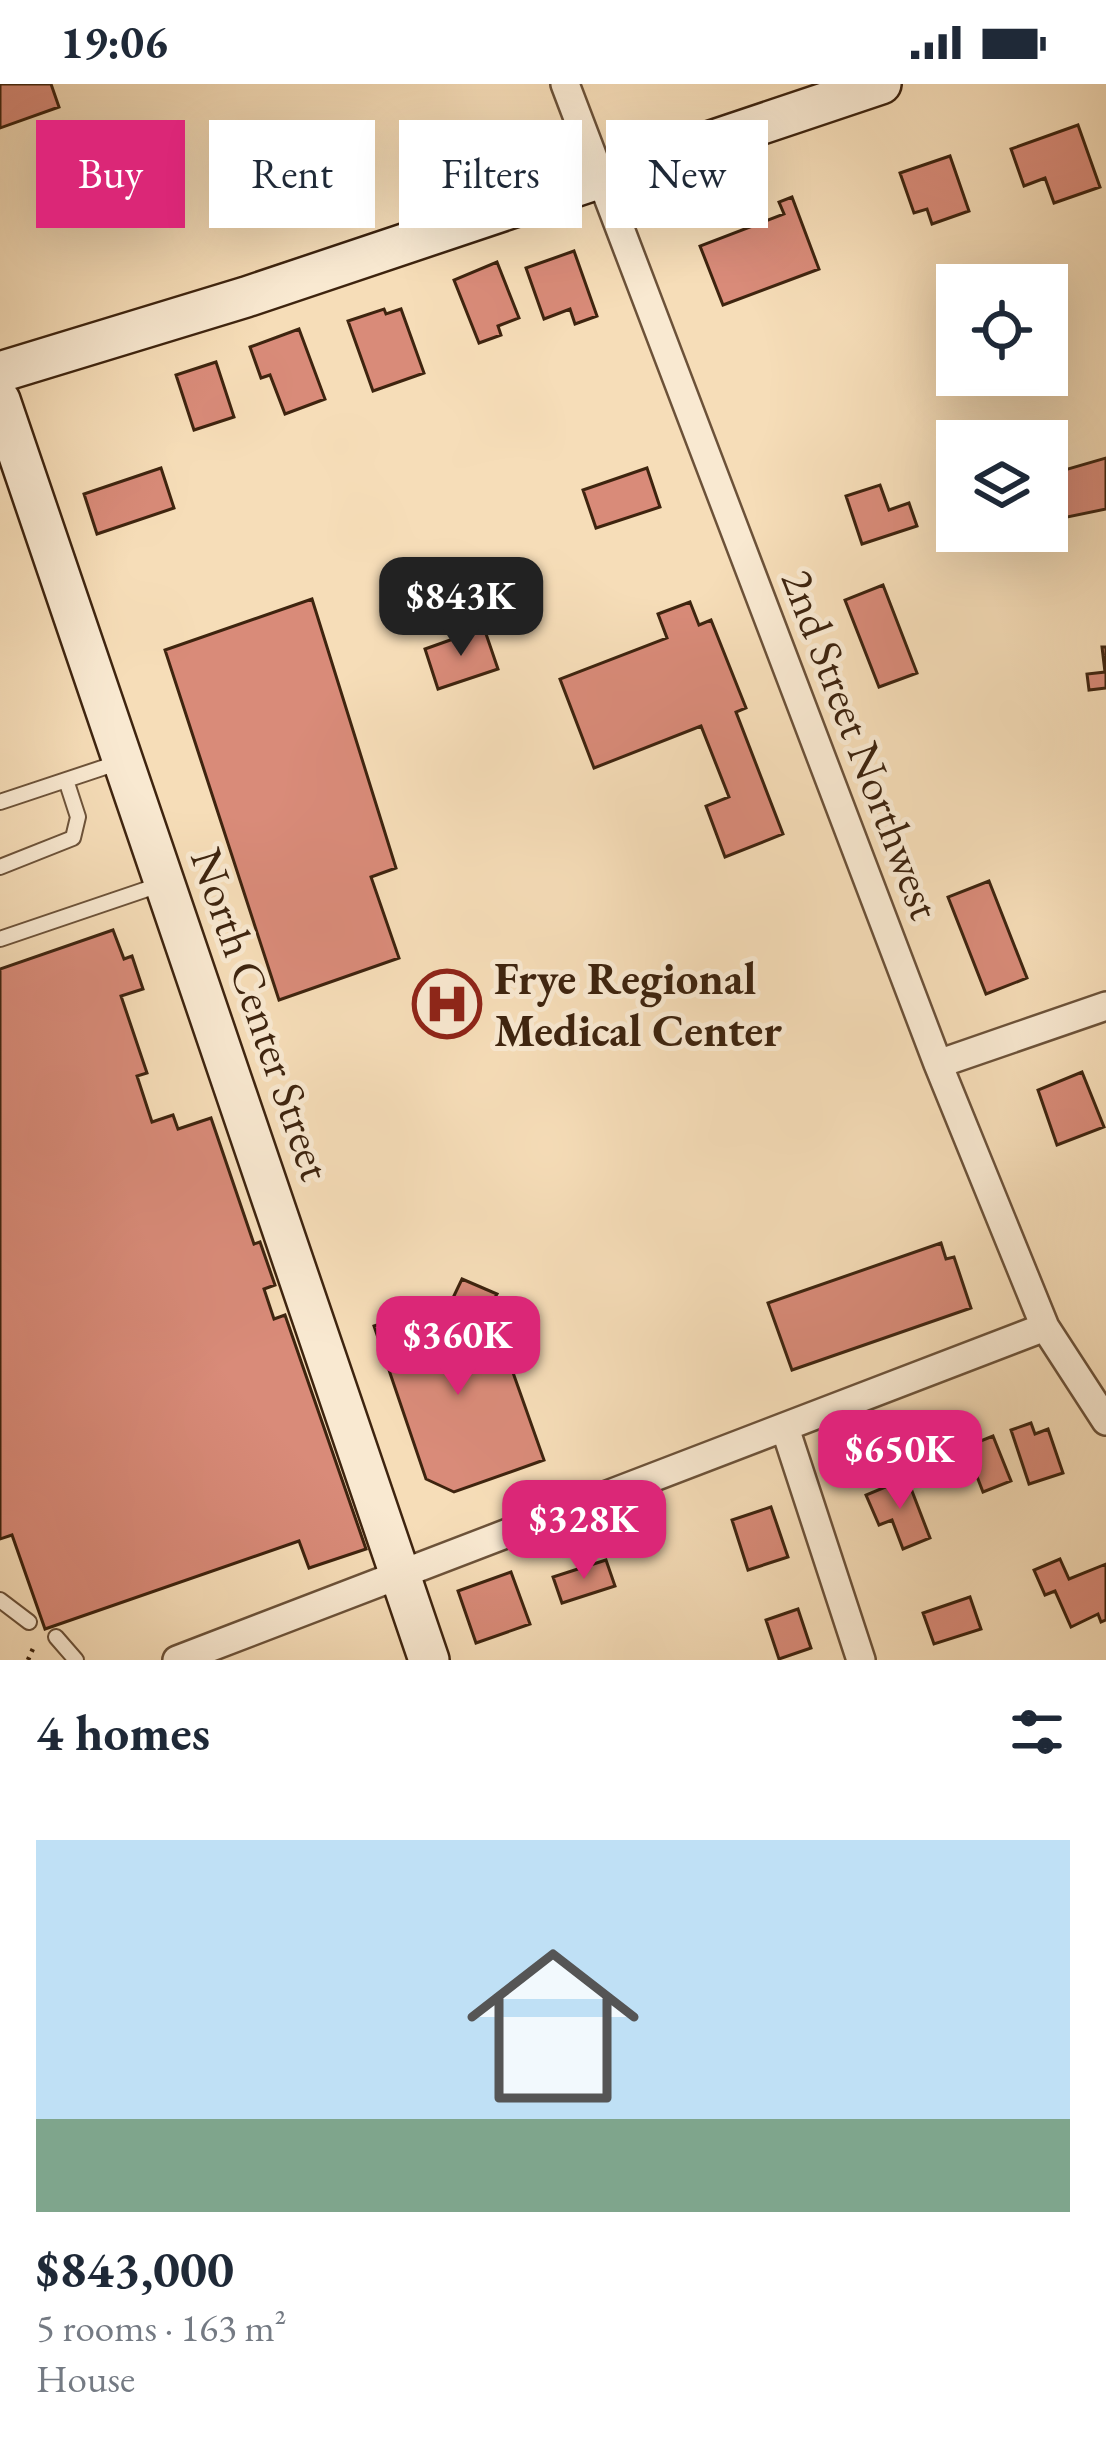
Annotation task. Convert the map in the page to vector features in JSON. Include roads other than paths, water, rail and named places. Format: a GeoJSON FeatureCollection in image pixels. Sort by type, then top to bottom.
{"type":"FeatureCollection","features":[{"type":"Feature","properties":{"kind":"street","name":"2nd Street Northwest"},"geometry":{"type":"LineString","coordinates":[[565,84],[938,1064],[1045,1327],[1106,1421]]}},
{"type":"Feature","properties":{"kind":"street"},"geometry":{"type":"LineString","coordinates":[[0,372],[600,180],[881,84]]}},
{"type":"Feature","properties":{"kind":"street","name":"North Center Street"},"geometry":{"type":"LineString","coordinates":[[0,400],[429,1660]]}},
{"type":"Feature","properties":{"kind":"street"},"geometry":{"type":"LineString","coordinates":[[938,1064],[1106,1006]]}},
{"type":"Feature","properties":{"kind":"street"},"geometry":{"type":"LineString","coordinates":[[177,1660],[260,1632],[401,1570],[1045,1327]]}},
{"type":"Feature","properties":{"kind":"street"},"geometry":{"type":"LineString","coordinates":[[785,1428],[861,1660]]}},
{"type":"Feature","properties":{"kind":"lane"},"geometry":{"type":"LineString","coordinates":[[0,802],[125,760]]}},
{"type":"Feature","properties":{"kind":"lane"},"geometry":{"type":"LineString","coordinates":[[0,867],[73,838],[78,817],[67,780]]}},
{"type":"Feature","properties":{"kind":"lane"},"geometry":{"type":"LineString","coordinates":[[0,939],[167,883]]}},
{"type":"Feature","properties":{"kind":"lane"},"geometry":{"type":"LineString","coordinates":[[0,1600],[29,1622]]}},
{"type":"Feature","properties":{"kind":"lane"},"geometry":{"type":"LineString","coordinates":[[56,1637],[76,1660]]}},
{"type":"Feature","properties":{"kind":"place","name":"Frye Regional Medical Center"},"geometry":{"type":"Point","coordinates":[447,1004]}}]}
